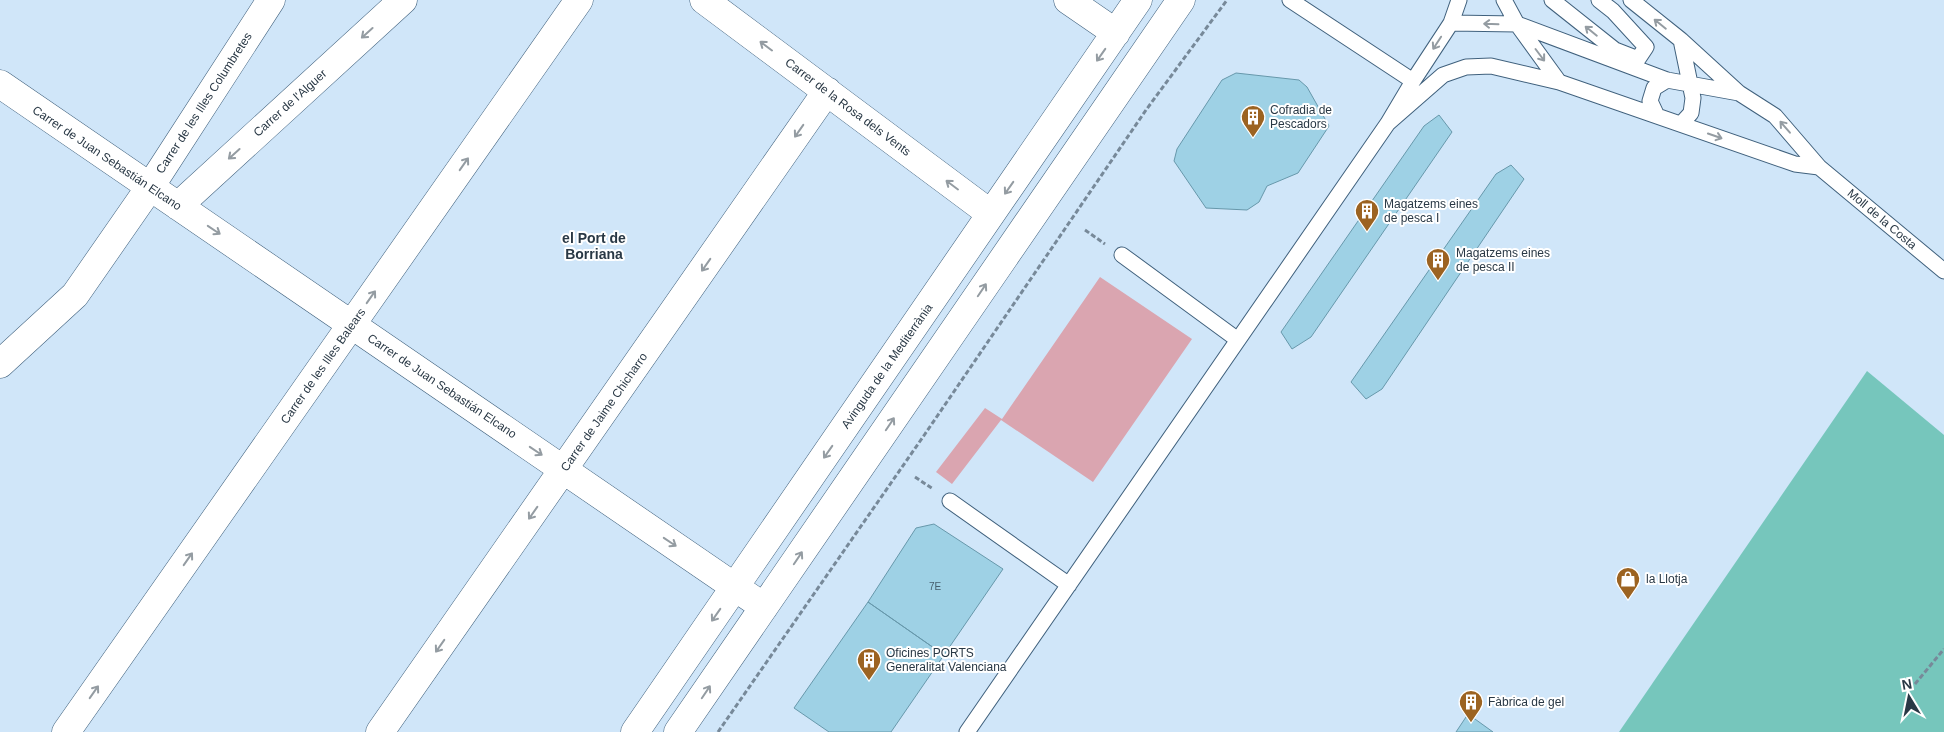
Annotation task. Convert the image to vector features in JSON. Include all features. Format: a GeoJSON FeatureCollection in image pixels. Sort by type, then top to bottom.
{"type":"FeatureCollection","features":[{"type":"Feature","properties":{"kind":"street","name":"Carrer de les Illes Columbretes"},"geometry":{"type":"LineString","coordinates":[[0,364],[75,295],[150,187],[272,0]]}},
{"type":"Feature","properties":{"kind":"street","name":"Carrer de l'Alguer"},"geometry":{"type":"LineString","coordinates":[[178,206],[403,0]]}},
{"type":"Feature","properties":{"kind":"street","name":"Carrer de les Illes Balears"},"geometry":{"type":"LineString","coordinates":[[66,732],[579,0]]}},
{"type":"Feature","properties":{"kind":"street","name":"Carrer de la Rosa dels Vents"},"geometry":{"type":"LineString","coordinates":[[704,0],[991,214]]}},
{"type":"Feature","properties":{"kind":"street"},"geometry":{"type":"LineString","coordinates":[[1068,0],[1116,33]]}},
{"type":"Feature","properties":{"kind":"street","name":"Avinguda de la Mediterrània"},"geometry":{"type":"LineString","coordinates":[[635,732],[1138,0]]}},
{"type":"Feature","properties":{"kind":"street"},"geometry":{"type":"LineString","coordinates":[[678,732],[1181,0]]}},
{"type":"Feature","properties":{"kind":"street","name":"Carrer de Juan Sebastián Elcano"},"geometry":{"type":"LineString","coordinates":[[0,84],[764,607]]}},
{"type":"Feature","properties":{"kind":"street","name":"Carrer de Jaime Chicharro"},"geometry":{"type":"LineString","coordinates":[[380,732],[827,92]]}},
{"type":"Feature","properties":{"kind":"lane"},"geometry":{"type":"LineString","coordinates":[[1290,0],[1413,81]]}},
{"type":"Feature","properties":{"kind":"lane"},"geometry":{"type":"LineString","coordinates":[[966,732],[1388,123],[1451,22],[1459,0]]}},
{"type":"Feature","properties":{"kind":"lane"},"geometry":{"type":"LineString","coordinates":[[1504,0],[1517,24],[1560,82]]}},
{"type":"Feature","properties":{"kind":"lane"},"geometry":{"type":"LineString","coordinates":[[1552,0],[1615,50],[1638,59],[1646,47],[1613,11],[1599,0]]}},
{"type":"Feature","properties":{"kind":"lane"},"geometry":{"type":"LineString","coordinates":[[1631,0],[1681,40],[1739,93]]}},
{"type":"Feature","properties":{"kind":"lane"},"geometry":{"type":"LineString","coordinates":[[1451,22],[1517,24],[1667,80],[1739,93]]}},
{"type":"Feature","properties":{"kind":"lane"},"geometry":{"type":"LineString","coordinates":[[1681,40],[1693,98],[1691,113],[1682,124]]}},
{"type":"Feature","properties":{"kind":"lane"},"geometry":{"type":"LineString","coordinates":[[1388,123],[1443,75],[1466,67],[1491,66],[1560,82],[1795,164],[1820,167]]}},
{"type":"Feature","properties":{"kind":"lane"},"geometry":{"type":"LineString","coordinates":[[1658,116],[1650,101],[1654,88],[1667,80]]}},
{"type":"Feature","properties":{"kind":"lane","name":"Moll de la Costa"},"geometry":{"type":"LineString","coordinates":[[1739,93],[1775,116],[1820,167],[1944,271]]}},
{"type":"Feature","properties":{"kind":"lane"},"geometry":{"type":"LineString","coordinates":[[1122,255],[1238,340]]}},
{"type":"Feature","properties":{"kind":"lane"},"geometry":{"type":"LineString","coordinates":[[950,501],[1070,584]]}},
{"type":"Feature","properties":{"kind":"path"},"geometry":{"type":"LineString","coordinates":[[718,732],[925,434],[1146,110],[1226,0]]}},
{"type":"Feature","properties":{"kind":"path"},"geometry":{"type":"LineString","coordinates":[[1915,684],[1944,648]]}},
{"type":"Feature","properties":{"kind":"shaded area"},"geometry":{"type":"Polygon","coordinates":[[[1100,277],[1192,339],[1093,482],[1001,420],[952,484],[936,472],[985,408],[1002,419],[1100,277]]]}},
{"type":"Feature","properties":{"kind":"shaded area"},"geometry":{"type":"Polygon","coordinates":[[[1867,371],[1944,435],[1944,732],[1619,732],[1867,371]]]}},
{"type":"Feature","properties":{"kind":"building","name":"Cofradia de Pescadors"},"geometry":{"type":"Polygon","coordinates":[[[1236,73],[1299,80],[1307,87],[1329,126],[1298,173],[1267,186],[1259,202],[1247,210],[1206,208],[1174,161],[1177,149],[1222,80],[1236,73]]]}},
{"type":"Feature","properties":{"kind":"building","name":"Magatzems eines de pesca I"},"geometry":{"type":"Polygon","coordinates":[[[1439,115],[1452,132],[1311,337],[1292,349],[1281,332],[1424,126],[1439,115]]]}},
{"type":"Feature","properties":{"kind":"building","name":"Magatzems eines de pesca II"},"geometry":{"type":"Polygon","coordinates":[[[1511,165],[1524,179],[1382,389],[1366,399],[1351,382],[1496,174],[1511,165]]]}},
{"type":"Feature","properties":{"kind":"building"},"geometry":{"type":"Polygon","coordinates":[[[934,524],[1003,569],[944,655],[868,602],[916,528],[934,524]]]}},
{"type":"Feature","properties":{"kind":"building","name":"Oficines PORTS Generalitat Valenciana"},"geometry":{"type":"Polygon","coordinates":[[[868,602],[944,655],[891,732],[829,732],[794,708],[868,602]]]}},
{"type":"Feature","properties":{"kind":"building","name":"Fàbrica de gel"},"geometry":{"type":"Polygon","coordinates":[[[1468,714],[1493,732],[1456,732],[1468,714]]]}},
{"type":"Feature","properties":{"kind":"place","name":"Cofradia de Pescadors"},"geometry":{"type":"Point","coordinates":[1253,138]}},
{"type":"Feature","properties":{"kind":"place","name":"Magatzems eines de pesca I"},"geometry":{"type":"Point","coordinates":[1367,232]}},
{"type":"Feature","properties":{"kind":"place","name":"Magatzems eines de pesca II"},"geometry":{"type":"Point","coordinates":[1438,281]}},
{"type":"Feature","properties":{"kind":"place","name":"la Llotja"},"geometry":{"type":"Point","coordinates":[1628,600]}},
{"type":"Feature","properties":{"kind":"place","name":"Oficines PORTS Generalitat Valenciana"},"geometry":{"type":"Point","coordinates":[869,681]}},
{"type":"Feature","properties":{"kind":"place","name":"Fàbrica de gel"},"geometry":{"type":"Point","coordinates":[1471,723]}},
{"type":"Feature","properties":{"kind":"district","name":"el Port de Borriana"},"geometry":{"type":"Point","coordinates":[594,246]}}]}
